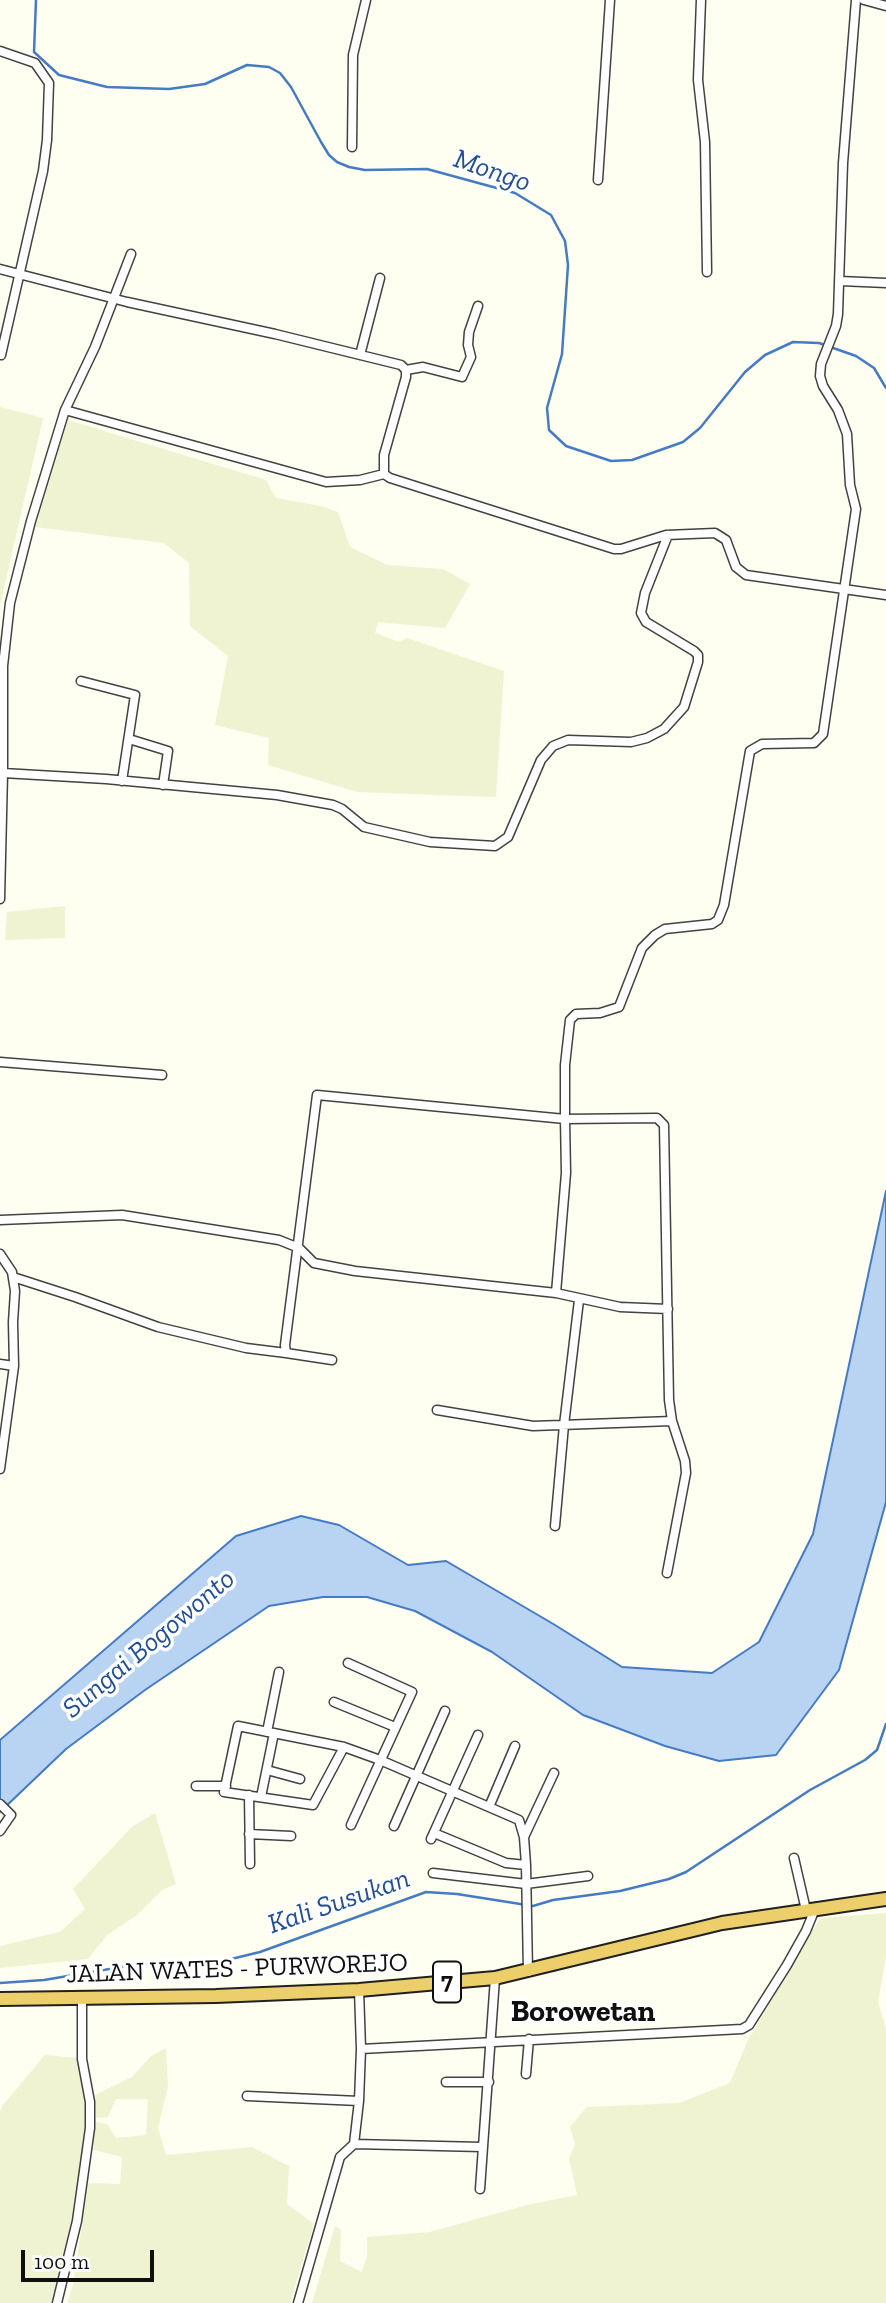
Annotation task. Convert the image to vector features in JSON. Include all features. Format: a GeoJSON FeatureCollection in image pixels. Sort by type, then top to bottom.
{"type":"FeatureCollection","features":[{"type":"Feature","properties":{"kind":"highway","name":"JALAN WATES - PURWOREJO"},"geometry":{"type":"LineString","coordinates":[[0,1999],[359,1990],[495,1978],[722,1923],[886,1899]]}},
{"type":"Feature","properties":{"kind":"street"},"geometry":{"type":"LineString","coordinates":[[352,147],[354,55],[366,0]]}},
{"type":"Feature","properties":{"kind":"street"},"geometry":{"type":"LineString","coordinates":[[598,180],[610,0]]}},
{"type":"Feature","properties":{"kind":"street"},"geometry":{"type":"LineString","coordinates":[[701,0],[698,80],[705,142],[707,272]]}},
{"type":"Feature","properties":{"kind":"street"},"geometry":{"type":"LineString","coordinates":[[556,1293],[566,1172],[565,1065],[570,1018],[576,1014],[600,1013],[619,1007],[642,948],[655,935],[665,929],[712,924],[718,920],[723,905],[750,751],[762,744],[814,743],[821,739],[824,731],[857,503],[850,485],[846,434],[838,410],[820,376],[821,364],[836,326],[843,163],[856,0]]}},
{"type":"Feature","properties":{"kind":"street"},"geometry":{"type":"LineString","coordinates":[[864,0],[886,6]]}},
{"type":"Feature","properties":{"kind":"street"},"geometry":{"type":"LineString","coordinates":[[0,51],[35,63],[49,83],[43,171],[1,355]]}},
{"type":"Feature","properties":{"kind":"street"},"geometry":{"type":"LineString","coordinates":[[0,899],[3,666],[10,603],[31,521],[65,410],[95,347],[131,254]]}},
{"type":"Feature","properties":{"kind":"street"},"geometry":{"type":"LineString","coordinates":[[0,269],[401,365],[406,377],[384,455],[384,474]]}},
{"type":"Feature","properties":{"kind":"street"},"geometry":{"type":"LineString","coordinates":[[360,355],[380,278]]}},
{"type":"Feature","properties":{"kind":"street"},"geometry":{"type":"LineString","coordinates":[[840,281],[886,283]]}},
{"type":"Feature","properties":{"kind":"street"},"geometry":{"type":"LineString","coordinates":[[405,370],[424,367],[462,377],[471,357],[469,332],[478,306]]}},
{"type":"Feature","properties":{"kind":"street"},"geometry":{"type":"LineString","coordinates":[[65,410],[326,482],[360,480],[384,474],[614,550],[668,535],[707,532],[723,537],[729,544],[736,567],[746,575],[886,595]]}},
{"type":"Feature","properties":{"kind":"street"},"geometry":{"type":"LineString","coordinates":[[3,773],[277,795],[333,805],[364,827],[430,842],[495,846],[508,836],[541,760],[553,746],[568,740],[631,741],[647,738],[664,729],[684,707],[698,655],[646,622],[641,613],[645,593],[668,535]]}},
{"type":"Feature","properties":{"kind":"street"},"geometry":{"type":"LineString","coordinates":[[81,681],[135,695],[122,781]]}},
{"type":"Feature","properties":{"kind":"street"},"geometry":{"type":"LineString","coordinates":[[129,740],[168,751],[163,785]]}},
{"type":"Feature","properties":{"kind":"street"},"geometry":{"type":"LineString","coordinates":[[0,1062],[162,1075]]}},
{"type":"Feature","properties":{"kind":"street"},"geometry":{"type":"LineString","coordinates":[[286,1353],[317,1095],[565,1119],[657,1118],[663,1122],[668,1363],[672,1421],[683,1451],[686,1473],[667,1573]]}},
{"type":"Feature","properties":{"kind":"street"},"geometry":{"type":"LineString","coordinates":[[0,1220],[121,1215],[279,1240],[299,1248],[314,1263],[343,1269],[430,1281],[556,1293],[620,1307],[668,1309]]}},
{"type":"Feature","properties":{"kind":"street"},"geometry":{"type":"LineString","coordinates":[[0,1254],[13,1277],[15,1291],[14,1366],[0,1469]]}},
{"type":"Feature","properties":{"kind":"street"},"geometry":{"type":"LineString","coordinates":[[13,1277],[158,1328],[246,1348],[332,1360]]}},
{"type":"Feature","properties":{"kind":"street"},"geometry":{"type":"LineString","coordinates":[[555,1526],[579,1300]]}},
{"type":"Feature","properties":{"kind":"street"},"geometry":{"type":"LineString","coordinates":[[0,1364],[14,1366]]}},
{"type":"Feature","properties":{"kind":"street"},"geometry":{"type":"LineString","coordinates":[[437,1410],[533,1426],[672,1421]]}},
{"type":"Feature","properties":{"kind":"street"},"geometry":{"type":"LineString","coordinates":[[348,1663],[412,1692],[351,1825]]}},
{"type":"Feature","properties":{"kind":"street"},"geometry":{"type":"LineString","coordinates":[[261,1797],[279,1672]]}},
{"type":"Feature","properties":{"kind":"street"},"geometry":{"type":"LineString","coordinates":[[334,1702],[395,1727]]}},
{"type":"Feature","properties":{"kind":"street"},"geometry":{"type":"LineString","coordinates":[[394,1826],[446,1711]]}},
{"type":"Feature","properties":{"kind":"street"},"geometry":{"type":"LineString","coordinates":[[344,1747],[313,1805],[224,1792],[238,1726],[344,1747],[519,1820],[524,1837],[526,1865],[528,1972]]}},
{"type":"Feature","properties":{"kind":"street"},"geometry":{"type":"LineString","coordinates":[[478,1735],[433,1836],[506,1863],[526,1865]]}},
{"type":"Feature","properties":{"kind":"street"},"geometry":{"type":"LineString","coordinates":[[489,1807],[515,1746]]}},
{"type":"Feature","properties":{"kind":"street"},"geometry":{"type":"LineString","coordinates":[[267,1770],[300,1779]]}},
{"type":"Feature","properties":{"kind":"street"},"geometry":{"type":"LineString","coordinates":[[524,1837],[554,1773]]}},
{"type":"Feature","properties":{"kind":"street"},"geometry":{"type":"LineString","coordinates":[[196,1786],[226,1786]]}},
{"type":"Feature","properties":{"kind":"street"},"geometry":{"type":"LineString","coordinates":[[249,1795],[250,1864]]}},
{"type":"Feature","properties":{"kind":"street"},"geometry":{"type":"LineString","coordinates":[[0,1830],[11,1818],[4,1807]]}},
{"type":"Feature","properties":{"kind":"street"},"geometry":{"type":"LineString","coordinates":[[249,1834],[291,1836]]}},
{"type":"Feature","properties":{"kind":"street"},"geometry":{"type":"LineString","coordinates":[[361,2049],[707,2032],[746,2027],[806,1931],[811,1910],[794,1858]]}},
{"type":"Feature","properties":{"kind":"street"},"geometry":{"type":"LineString","coordinates":[[433,1873],[526,1884],[589,1876]]}},
{"type":"Feature","properties":{"kind":"street"},"geometry":{"type":"LineString","coordinates":[[480,2189],[495,1978]]}},
{"type":"Feature","properties":{"kind":"street"},"geometry":{"type":"LineString","coordinates":[[298,2303],[340,2157],[354,2144],[361,2049],[359,1990]]}},
{"type":"Feature","properties":{"kind":"street"},"geometry":{"type":"LineString","coordinates":[[57,2303],[77,2221],[90,2129],[90,2102],[82,2059],[82,1998]]}},
{"type":"Feature","properties":{"kind":"street"},"geometry":{"type":"LineString","coordinates":[[526,2074],[529,2039]]}},
{"type":"Feature","properties":{"kind":"street"},"geometry":{"type":"LineString","coordinates":[[446,2082],[489,2082]]}},
{"type":"Feature","properties":{"kind":"street"},"geometry":{"type":"LineString","coordinates":[[247,2096],[359,2101]]}},
{"type":"Feature","properties":{"kind":"street"},"geometry":{"type":"LineString","coordinates":[[354,2144],[482,2147]]}},
{"type":"Feature","properties":{"kind":"green space"},"geometry":{"type":"Polygon","coordinates":[[[0,407],[43,418],[0,605],[0,407]]]}},
{"type":"Feature","properties":{"kind":"green space"},"geometry":{"type":"Polygon","coordinates":[[[68,420],[266,480],[276,498],[338,512],[350,547],[387,565],[443,569],[470,584],[445,628],[378,622],[375,633],[399,642],[407,638],[504,671],[496,797],[357,792],[268,765],[269,738],[215,725],[228,656],[190,626],[189,563],[164,543],[35,527],[68,420]]]}},
{"type":"Feature","properties":{"kind":"green space"},"geometry":{"type":"Polygon","coordinates":[[[65,906],[65,938],[5,940],[7,912],[65,906]]]}},
{"type":"Feature","properties":{"kind":"green space"},"geometry":{"type":"Polygon","coordinates":[[[155,1813],[176,1884],[162,1890],[137,1915],[107,1935],[88,1959],[0,1968],[0,1946],[60,1932],[85,1909],[73,1889],[133,1826],[155,1813]]]}},
{"type":"Feature","properties":{"kind":"green space"},"geometry":{"type":"Polygon","coordinates":[[[886,1913],[886,1956],[878,2002],[886,2028],[886,2303],[312,2303],[335,2226],[341,2230],[340,2261],[362,2272],[367,2256],[367,2237],[430,2232],[527,2205],[577,2195],[569,2159],[575,2144],[570,2127],[587,2107],[679,2103],[730,2083],[748,2040],[820,1918],[886,1913]]]}},
{"type":"Feature","properties":{"kind":"green space"},"geometry":{"type":"Polygon","coordinates":[[[166,2048],[168,2086],[158,2128],[166,2155],[252,2147],[289,2166],[287,2204],[314,2224],[290,2303],[67,2303],[73,2285],[88,2183],[120,2184],[122,2157],[93,2150],[96,2122],[107,2124],[116,2138],[146,2135],[148,2099],[116,2099],[108,2117],[96,2118],[95,2095],[132,2077],[150,2057],[166,2048]]]}},
{"type":"Feature","properties":{"kind":"green space"},"geometry":{"type":"Polygon","coordinates":[[[45,2055],[77,2058],[87,2104],[87,2126],[74,2214],[53,2303],[0,2303],[0,2112],[2,2106],[45,2055]]]}},
{"type":"Feature","properties":{"kind":"water","name":"Sungai Bogowonto"},"geometry":{"type":"Polygon","coordinates":[[[886,1191],[886,1502],[839,1670],[776,1755],[719,1761],[665,1746],[583,1715],[492,1652],[415,1611],[367,1597],[323,1597],[269,1606],[145,1690],[66,1749],[0,1812],[0,1740],[236,1536],[301,1516],[339,1525],[408,1565],[446,1561],[622,1667],[712,1673],[759,1642],[813,1534],[886,1191]]]}},
{"type":"Feature","properties":{"kind":"waterway","name":"Mongo"},"geometry":{"type":"LineString","coordinates":[[36,0],[34,52],[59,75],[107,87],[169,89],[205,84],[247,65],[269,67],[280,73],[291,87],[321,142],[337,162],[365,170],[427,169],[515,193],[551,215],[565,241],[568,265],[562,354],[547,408],[549,430],[566,446],[611,461],[632,460],[683,442],[700,428],[745,372],[765,355],[793,342],[819,343],[856,356],[874,368],[886,388]]}},
{"type":"Feature","properties":{"kind":"waterway","name":"Kali Susukan"},"geometry":{"type":"LineString","coordinates":[[0,1983],[44,1980],[133,1965],[227,1960],[260,1952],[426,1892],[533,1906],[553,1900],[620,1891],[669,1879],[686,1872],[810,1790],[865,1760],[877,1750],[886,1724]]}},
{"type":"Feature","properties":{"kind":"district","name":"Borowetan"},"geometry":{"type":"Point","coordinates":[583,2012]}}]}
